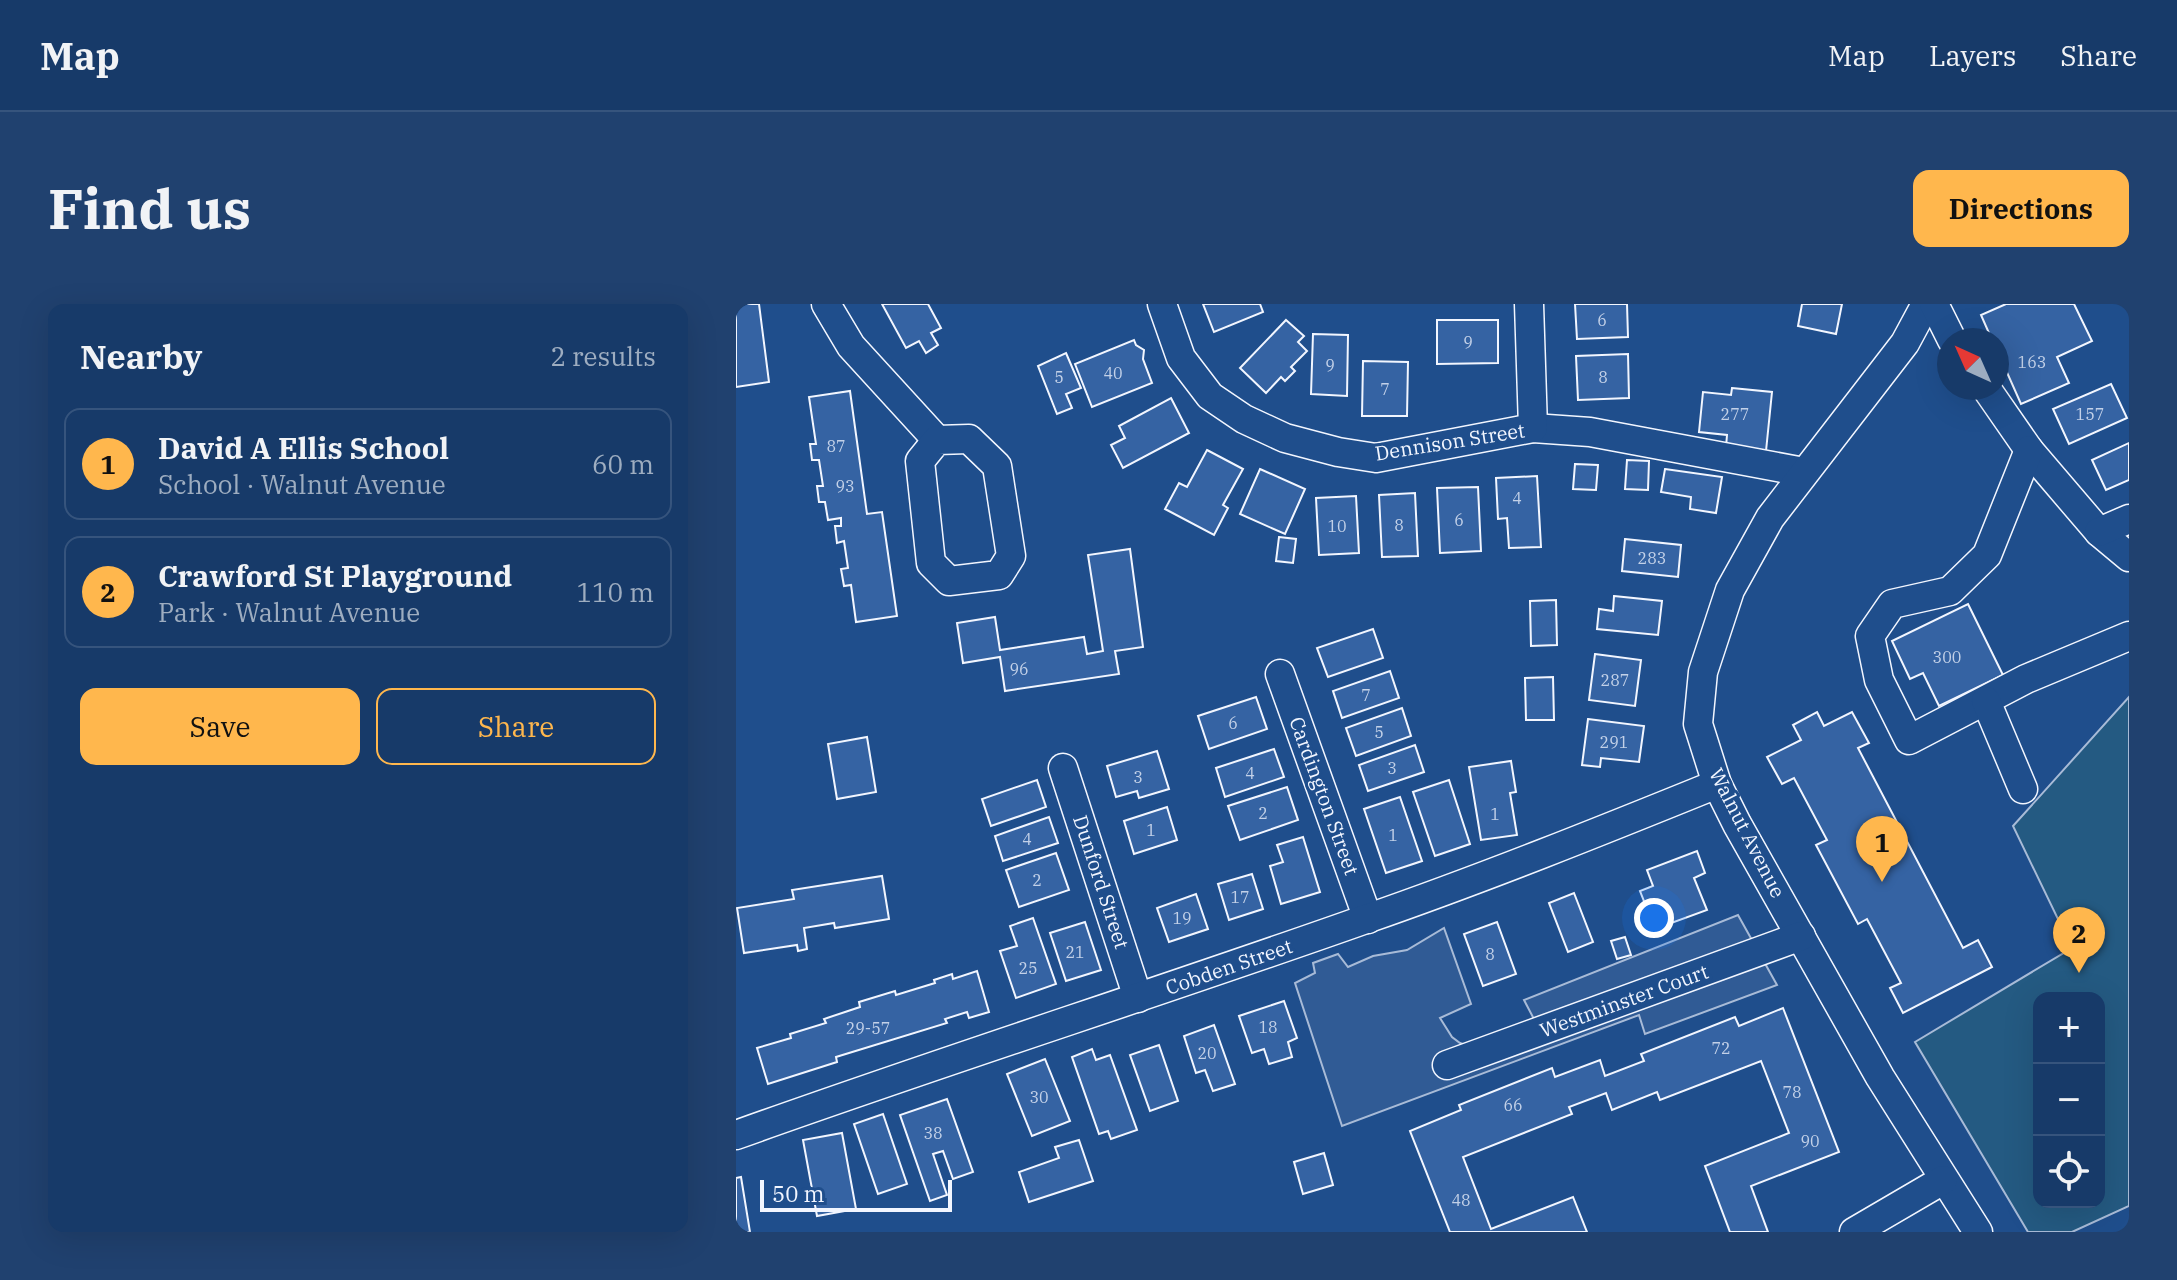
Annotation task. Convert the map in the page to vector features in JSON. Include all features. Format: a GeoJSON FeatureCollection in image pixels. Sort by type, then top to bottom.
{"type":"FeatureCollection","features":[{"type":"Feature","properties":{"kind":"street"},"geometry":{"type":"LineString","coordinates":[[826,304],[851,346],[937,440],[969,439],[997,466],[1011,556],[999,575],[949,581],[931,563],[920,461],[937,440]]}},
{"type":"Feature","properties":{"kind":"street","name":"Dennison Street"},"geometry":{"type":"LineString","coordinates":[[1162,304],[1181,358],[1210,396],[1244,419],[1285,438],[1338,452],[1376,458],[1533,428],[1590,432],[1804,472]]}},
{"type":"Feature","properties":{"kind":"street"},"geometry":{"type":"LineString","coordinates":[[1529,304],[1533,428]]}},
{"type":"Feature","properties":{"kind":"street","name":"Walnut Avenue"},"geometry":{"type":"LineString","coordinates":[[1926,304],[1905,343],[1770,518],[1730,590],[1703,672],[1698,724],[1717,784],[1880,1077],[1978,1232]]}},
{"type":"Feature","properties":{"kind":"street"},"geometry":{"type":"LineString","coordinates":[[1934,304],[1946,328]]}},
{"type":"Feature","properties":{"kind":"street"},"geometry":{"type":"LineString","coordinates":[[1994,400],[2029,450],[2099,532],[2129,557]]}},
{"type":"Feature","properties":{"kind":"street"},"geometry":{"type":"LineString","coordinates":[[2029,450],[1987,555],[1950,591],[1892,604],[1870,636],[1879,680],[1909,740],[2026,679],[2129,636]]}},
{"type":"Feature","properties":{"kind":"street"},"geometry":{"type":"LineString","coordinates":[[2099,532],[2129,519]]}},
{"type":"Feature","properties":{"kind":"street","name":"Cardington Street"},"geometry":{"type":"LineString","coordinates":[[1280,674],[1368,919]]}},
{"type":"Feature","properties":{"kind":"street"},"geometry":{"type":"LineString","coordinates":[[1986,701],[2023,789]]}},
{"type":"Feature","properties":{"kind":"street","name":"Dunford Street"},"geometry":{"type":"LineString","coordinates":[[1063,768],[1138,998]]}},
{"type":"Feature","properties":{"kind":"street","name":"Cobden Street"},"geometry":{"type":"LineString","coordinates":[[736,1135],[988,1046],[1368,919],[1717,784]]}},
{"type":"Feature","properties":{"kind":"street","name":"Westminster Court"},"geometry":{"type":"LineString","coordinates":[[1447,1065],[1801,936]]}},
{"type":"Feature","properties":{"kind":"street"},"geometry":{"type":"LineString","coordinates":[[1854,1232],[1943,1180]]}},
{"type":"Feature","properties":{"kind":"shaded area"},"geometry":{"type":"Polygon","coordinates":[[[2129,697],[2129,1206],[2072,1232],[2028,1232],[1915,1042],[2072,948],[2013,826],[2129,697]]]}},
{"type":"Feature","properties":{"kind":"shaded area"},"geometry":{"type":"Polygon","coordinates":[[[1738,915],[1777,985],[1645,1034],[1639,1015],[1342,1126],[1295,983],[1315,973],[1313,963],[1338,954],[1348,967],[1373,956],[1407,950],[1444,928],[1471,1004],[1440,1018],[1452,1037],[1469,1046],[1535,1021],[1524,1000],[1738,915]]]}},
{"type":"Feature","properties":{"kind":"building"},"geometry":{"type":"Polygon","coordinates":[[[736,304],[759,304],[769,382],[736,387],[736,304]]]}},
{"type":"Feature","properties":{"kind":"building"},"geometry":{"type":"Polygon","coordinates":[[[882,304],[928,304],[941,328],[931,333],[938,345],[926,353],[919,341],[906,348],[882,304]]]}},
{"type":"Feature","properties":{"kind":"building"},"geometry":{"type":"Polygon","coordinates":[[[1203,304],[1260,304],[1263,312],[1214,332],[1203,304]]]}},
{"type":"Feature","properties":{"kind":"building"},"geometry":{"type":"Polygon","coordinates":[[[1575,304],[1627,304],[1628,337],[1577,339],[1575,304]]]}},
{"type":"Feature","properties":{"kind":"building"},"geometry":{"type":"Polygon","coordinates":[[[1802,304],[1842,304],[1836,334],[1798,326],[1802,304]]]}},
{"type":"Feature","properties":{"kind":"building"},"geometry":{"type":"Polygon","coordinates":[[[2006,304],[2074,304],[2092,341],[2057,357],[2069,383],[2021,404],[2009,377],[2009,328],[1987,328],[1981,315],[2006,304]]]}},
{"type":"Feature","properties":{"kind":"building"},"geometry":{"type":"Polygon","coordinates":[[[1286,320],[1304,336],[1298,342],[1307,351],[1291,367],[1295,371],[1285,381],[1281,377],[1266,393],[1240,368],[1286,320]]]}},
{"type":"Feature","properties":{"kind":"building"},"geometry":{"type":"Polygon","coordinates":[[[1437,320],[1498,320],[1498,363],[1437,364],[1437,320]]]}},
{"type":"Feature","properties":{"kind":"building"},"geometry":{"type":"Polygon","coordinates":[[[1313,334],[1348,335],[1347,396],[1311,394],[1313,334]]]}},
{"type":"Feature","properties":{"kind":"building"},"geometry":{"type":"Polygon","coordinates":[[[1134,340],[1144,350],[1143,359],[1152,383],[1092,407],[1075,364],[1134,340]]]}},
{"type":"Feature","properties":{"kind":"building"},"geometry":{"type":"Polygon","coordinates":[[[1066,353],[1081,388],[1066,394],[1072,408],[1057,414],[1038,366],[1066,353]]]}},
{"type":"Feature","properties":{"kind":"building"},"geometry":{"type":"Polygon","coordinates":[[[1628,354],[1629,398],[1578,400],[1576,356],[1628,354]]]}},
{"type":"Feature","properties":{"kind":"building"},"geometry":{"type":"Polygon","coordinates":[[[1363,361],[1408,362],[1407,416],[1362,416],[1363,361]]]}},
{"type":"Feature","properties":{"kind":"building"},"geometry":{"type":"Polygon","coordinates":[[[2111,384],[2127,418],[2069,444],[2053,409],[2111,384]]]}},
{"type":"Feature","properties":{"kind":"building"},"geometry":{"type":"Polygon","coordinates":[[[1732,388],[1772,392],[1766,451],[1726,447],[1727,435],[1699,432],[1703,392],[1731,395],[1732,388]]]}},
{"type":"Feature","properties":{"kind":"building"},"geometry":{"type":"Polygon","coordinates":[[[850,391],[867,514],[882,512],[897,616],[856,622],[851,585],[844,586],[841,569],[848,568],[844,541],[837,543],[835,526],[841,526],[841,518],[828,520],[825,502],[819,502],[817,486],[823,486],[819,460],[812,460],[810,444],[816,444],[809,397],[850,391]]]}},
{"type":"Feature","properties":{"kind":"building"},"geometry":{"type":"Polygon","coordinates":[[[1171,398],[1189,433],[1123,468],[1111,445],[1125,438],[1119,426],[1171,398]]]}},
{"type":"Feature","properties":{"kind":"building"},"geometry":{"type":"Polygon","coordinates":[[[2129,443],[2129,480],[2106,490],[2092,460],[2129,443]]]}},
{"type":"Feature","properties":{"kind":"building"},"geometry":{"type":"Polygon","coordinates":[[[1207,450],[1243,469],[1223,505],[1228,508],[1214,535],[1165,509],[1179,483],[1187,487],[1207,450]]]}},
{"type":"Feature","properties":{"kind":"building"},"geometry":{"type":"Polygon","coordinates":[[[1627,460],[1649,461],[1648,490],[1625,489],[1627,460]]]}},
{"type":"Feature","properties":{"kind":"building"},"geometry":{"type":"Polygon","coordinates":[[[1575,464],[1598,465],[1596,490],[1573,489],[1575,464]]]}},
{"type":"Feature","properties":{"kind":"building"},"geometry":{"type":"Polygon","coordinates":[[[1260,469],[1305,489],[1285,534],[1240,514],[1260,469]]]}},
{"type":"Feature","properties":{"kind":"building"},"geometry":{"type":"Polygon","coordinates":[[[1665,469],[1722,477],[1716,513],[1690,509],[1691,497],[1661,492],[1665,469]]]}},
{"type":"Feature","properties":{"kind":"building"},"geometry":{"type":"Polygon","coordinates":[[[1537,476],[1541,547],[1509,548],[1507,518],[1498,519],[1496,478],[1537,476]]]}},
{"type":"Feature","properties":{"kind":"building"},"geometry":{"type":"Polygon","coordinates":[[[1478,487],[1481,551],[1440,553],[1437,488],[1478,487]]]}},
{"type":"Feature","properties":{"kind":"building"},"geometry":{"type":"Polygon","coordinates":[[[1415,493],[1418,556],[1382,557],[1379,495],[1415,493]]]}},
{"type":"Feature","properties":{"kind":"building"},"geometry":{"type":"Polygon","coordinates":[[[1356,496],[1359,553],[1319,555],[1316,498],[1356,496]]]}},
{"type":"Feature","properties":{"kind":"building"},"geometry":{"type":"Polygon","coordinates":[[[1279,537],[1296,539],[1293,563],[1276,561],[1279,537]]]}},
{"type":"Feature","properties":{"kind":"building"},"geometry":{"type":"Polygon","coordinates":[[[1625,539],[1681,545],[1678,577],[1622,571],[1625,539]]]}},
{"type":"Feature","properties":{"kind":"building"},"geometry":{"type":"Polygon","coordinates":[[[1130,549],[1143,647],[1115,651],[1119,674],[1005,691],[1000,657],[963,663],[957,623],[995,617],[1000,650],[1084,637],[1087,654],[1103,651],[1088,555],[1130,549]]]}},
{"type":"Feature","properties":{"kind":"building"},"geometry":{"type":"Polygon","coordinates":[[[1614,596],[1662,601],[1658,635],[1597,629],[1599,609],[1613,611],[1614,596]]]}},
{"type":"Feature","properties":{"kind":"building"},"geometry":{"type":"Polygon","coordinates":[[[1556,600],[1557,645],[1531,646],[1530,601],[1556,600]]]}},
{"type":"Feature","properties":{"kind":"building"},"geometry":{"type":"Polygon","coordinates":[[[1968,604],[2003,675],[1939,706],[1923,673],[1910,679],[1892,641],[1968,604]]]}},
{"type":"Feature","properties":{"kind":"building"},"geometry":{"type":"Polygon","coordinates":[[[1373,629],[1383,658],[1328,677],[1317,648],[1373,629]]]}},
{"type":"Feature","properties":{"kind":"building"},"geometry":{"type":"Polygon","coordinates":[[[1595,654],[1641,660],[1635,706],[1589,700],[1595,654]]]}},
{"type":"Feature","properties":{"kind":"building"},"geometry":{"type":"Polygon","coordinates":[[[1390,671],[1399,698],[1342,718],[1333,691],[1390,671]]]}},
{"type":"Feature","properties":{"kind":"building"},"geometry":{"type":"Polygon","coordinates":[[[1553,677],[1554,720],[1526,720],[1525,678],[1553,677]]]}},
{"type":"Feature","properties":{"kind":"building"},"geometry":{"type":"Polygon","coordinates":[[[1256,697],[1267,729],[1209,749],[1198,716],[1256,697]]]}},
{"type":"Feature","properties":{"kind":"building"},"geometry":{"type":"Polygon","coordinates":[[[1402,708],[1411,736],[1356,756],[1346,728],[1402,708]]]}},
{"type":"Feature","properties":{"kind":"building"},"geometry":{"type":"Polygon","coordinates":[[[1817,712],[1824,726],[1852,712],[1869,743],[1858,748],[1963,948],[1978,940],[1992,967],[1903,1013],[1890,988],[1901,983],[1867,919],[1858,924],[1816,845],[1827,840],[1794,778],[1782,784],[1767,757],[1801,740],[1793,725],[1817,712]]]}},
{"type":"Feature","properties":{"kind":"building"},"geometry":{"type":"Polygon","coordinates":[[[1588,719],[1644,726],[1639,762],[1601,758],[1600,767],[1582,765],[1588,719]]]}},
{"type":"Feature","properties":{"kind":"building"},"geometry":{"type":"Polygon","coordinates":[[[867,737],[876,792],[837,799],[828,744],[867,737]]]}},
{"type":"Feature","properties":{"kind":"building"},"geometry":{"type":"Polygon","coordinates":[[[1415,745],[1424,772],[1368,791],[1359,765],[1415,745]]]}},
{"type":"Feature","properties":{"kind":"building"},"geometry":{"type":"Polygon","coordinates":[[[1274,749],[1284,777],[1225,797],[1216,768],[1274,749]]]}},
{"type":"Feature","properties":{"kind":"building"},"geometry":{"type":"Polygon","coordinates":[[[1157,751],[1169,789],[1139,798],[1137,791],[1116,797],[1107,766],[1157,751]]]}},
{"type":"Feature","properties":{"kind":"building"},"geometry":{"type":"Polygon","coordinates":[[[1511,761],[1516,792],[1510,793],[1517,835],[1481,840],[1469,767],[1511,761]]]}},
{"type":"Feature","properties":{"kind":"building"},"geometry":{"type":"Polygon","coordinates":[[[1037,780],[1046,807],[991,826],[982,799],[1037,780]]]}},
{"type":"Feature","properties":{"kind":"building"},"geometry":{"type":"Polygon","coordinates":[[[1449,780],[1470,844],[1435,856],[1413,792],[1449,780]]]}},
{"type":"Feature","properties":{"kind":"building"},"geometry":{"type":"Polygon","coordinates":[[[1287,787],[1298,820],[1240,840],[1228,806],[1287,787]]]}},
{"type":"Feature","properties":{"kind":"building"},"geometry":{"type":"Polygon","coordinates":[[[1400,797],[1422,861],[1386,873],[1364,809],[1400,797]]]}},
{"type":"Feature","properties":{"kind":"building"},"geometry":{"type":"Polygon","coordinates":[[[1167,807],[1177,840],[1134,854],[1124,821],[1167,807]]]}},
{"type":"Feature","properties":{"kind":"building"},"geometry":{"type":"Polygon","coordinates":[[[1049,817],[1058,843],[1003,861],[995,836],[1049,817]]]}},
{"type":"Feature","properties":{"kind":"building"},"geometry":{"type":"Polygon","coordinates":[[[1303,837],[1320,892],[1281,904],[1270,866],[1283,862],[1277,845],[1303,837]]]}},
{"type":"Feature","properties":{"kind":"building"},"geometry":{"type":"Polygon","coordinates":[[[1697,851],[1705,873],[1694,878],[1707,910],[1655,929],[1640,891],[1653,886],[1647,870],[1697,851]]]}},
{"type":"Feature","properties":{"kind":"building"},"geometry":{"type":"Polygon","coordinates":[[[1056,853],[1069,890],[1019,907],[1006,870],[1056,853]]]}},
{"type":"Feature","properties":{"kind":"building"},"geometry":{"type":"Polygon","coordinates":[[[1252,874],[1263,909],[1229,920],[1218,884],[1252,874]]]}},
{"type":"Feature","properties":{"kind":"building"},"geometry":{"type":"Polygon","coordinates":[[[882,876],[889,919],[835,928],[834,923],[804,928],[807,949],[798,951],[797,945],[744,953],[737,908],[794,899],[792,890],[882,876]]]}},
{"type":"Feature","properties":{"kind":"building"},"geometry":{"type":"Polygon","coordinates":[[[1574,893],[1593,942],[1568,952],[1549,903],[1574,893]]]}},
{"type":"Feature","properties":{"kind":"building"},"geometry":{"type":"Polygon","coordinates":[[[1196,894],[1208,929],[1169,942],[1157,908],[1196,894]]]}},
{"type":"Feature","properties":{"kind":"building"},"geometry":{"type":"Polygon","coordinates":[[[1033,918],[1056,984],[1016,998],[1000,951],[1017,946],[1010,926],[1033,918]]]}},
{"type":"Feature","properties":{"kind":"building"},"geometry":{"type":"Polygon","coordinates":[[[1085,922],[1101,970],[1066,981],[1050,933],[1085,922]]]}},
{"type":"Feature","properties":{"kind":"building"},"geometry":{"type":"Polygon","coordinates":[[[1497,922],[1516,974],[1483,986],[1464,934],[1497,922]]]}},
{"type":"Feature","properties":{"kind":"building"},"geometry":{"type":"Polygon","coordinates":[[[1625,937],[1631,955],[1617,959],[1611,941],[1625,937]]]}},
{"type":"Feature","properties":{"kind":"building"},"geometry":{"type":"Polygon","coordinates":[[[977,971],[989,1012],[969,1018],[967,1012],[945,1019],[947,1023],[836,1057],[837,1062],[768,1084],[757,1048],[826,1023],[824,1019],[860,1007],[859,1002],[895,991],[896,995],[935,983],[934,980],[952,974],[953,979],[977,971]]]}},
{"type":"Feature","properties":{"kind":"building"},"geometry":{"type":"Polygon","coordinates":[[[1284,1001],[1297,1038],[1288,1042],[1292,1057],[1269,1064],[1264,1049],[1252,1053],[1239,1016],[1284,1001]]]}},
{"type":"Feature","properties":{"kind":"building"},"geometry":{"type":"Polygon","coordinates":[[[1783,1008],[1839,1152],[1751,1186],[1768,1232],[1730,1232],[1705,1166],[1789,1133],[1761,1061],[1660,1100],[1657,1092],[1612,1110],[1606,1093],[1569,1107],[1572,1114],[1463,1157],[1491,1229],[1573,1197],[1587,1232],[1450,1232],[1410,1131],[1461,1110],[1459,1105],[1552,1068],[1555,1077],[1600,1060],[1605,1076],[1644,1061],[1641,1054],[1735,1017],[1739,1026],[1783,1008]]]}},
{"type":"Feature","properties":{"kind":"building"},"geometry":{"type":"Polygon","coordinates":[[[1214,1025],[1235,1084],[1213,1091],[1205,1070],[1196,1073],[1184,1036],[1214,1025]]]}},
{"type":"Feature","properties":{"kind":"building"},"geometry":{"type":"Polygon","coordinates":[[[1159,1045],[1178,1101],[1150,1111],[1130,1055],[1159,1045]]]}},
{"type":"Feature","properties":{"kind":"building"},"geometry":{"type":"Polygon","coordinates":[[[1092,1049],[1096,1060],[1110,1055],[1137,1130],[1111,1139],[1108,1131],[1099,1134],[1072,1057],[1092,1049]]]}},
{"type":"Feature","properties":{"kind":"building"},"geometry":{"type":"Polygon","coordinates":[[[1045,1059],[1070,1121],[1032,1136],[1007,1074],[1045,1059]]]}},
{"type":"Feature","properties":{"kind":"building"},"geometry":{"type":"Polygon","coordinates":[[[947,1099],[973,1172],[953,1179],[943,1151],[933,1154],[947,1195],[930,1201],[900,1115],[947,1099]]]}},
{"type":"Feature","properties":{"kind":"building"},"geometry":{"type":"Polygon","coordinates":[[[883,1114],[907,1184],[878,1194],[854,1124],[883,1114]]]}},
{"type":"Feature","properties":{"kind":"building"},"geometry":{"type":"Polygon","coordinates":[[[842,1133],[856,1209],[817,1216],[803,1140],[842,1133]]]}},
{"type":"Feature","properties":{"kind":"building"},"geometry":{"type":"Polygon","coordinates":[[[1079,1140],[1093,1181],[1029,1202],[1019,1172],[1059,1158],[1055,1147],[1079,1140]]]}},
{"type":"Feature","properties":{"kind":"building"},"geometry":{"type":"Polygon","coordinates":[[[1324,1153],[1333,1185],[1303,1194],[1294,1162],[1324,1153]]]}},
{"type":"Feature","properties":{"kind":"building"},"geometry":{"type":"Polygon","coordinates":[[[741,1177],[750,1232],[736,1232],[736,1178],[741,1177]]]}},
{"type":"Feature","properties":{"kind":"place","name":"David A Ellis School"},"geometry":{"type":"Point","coordinates":[1882,882]}},
{"type":"Feature","properties":{"kind":"place","name":"Crawford St Playground"},"geometry":{"type":"Point","coordinates":[2079,973]}}]}
